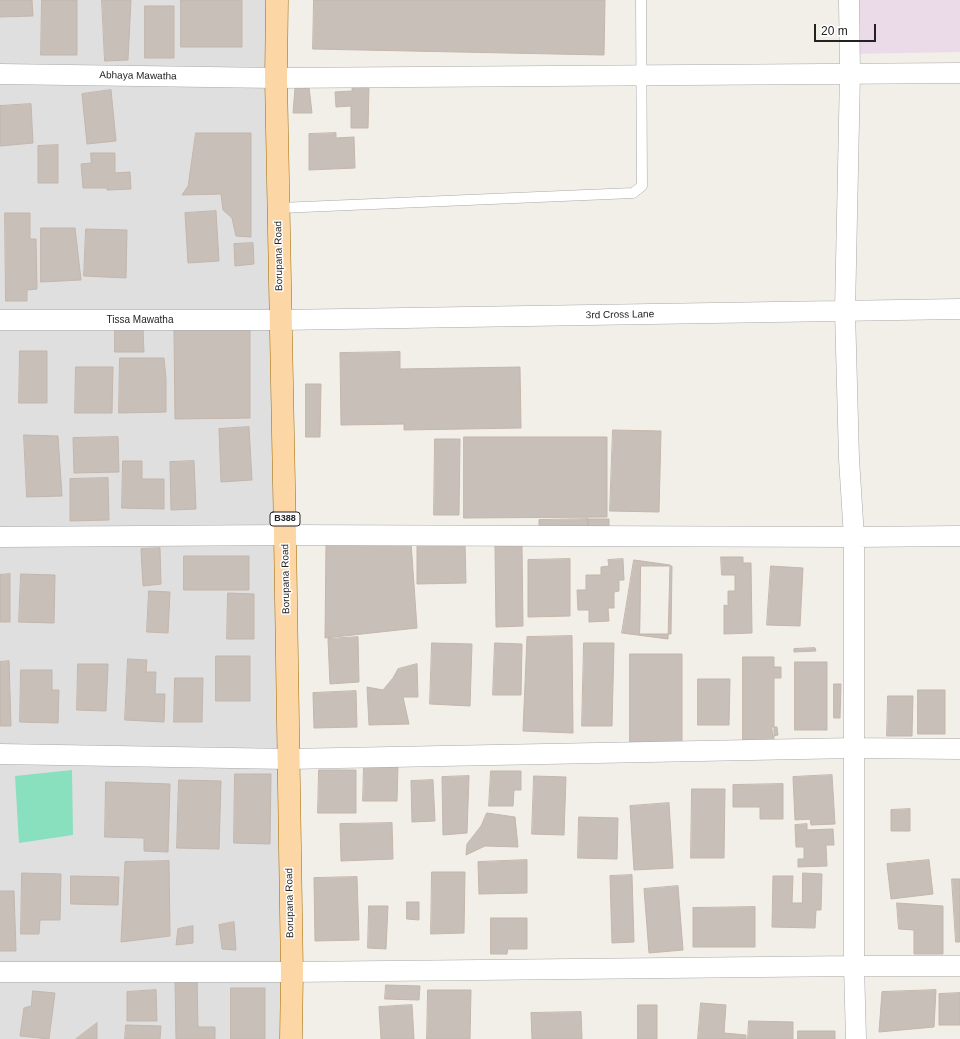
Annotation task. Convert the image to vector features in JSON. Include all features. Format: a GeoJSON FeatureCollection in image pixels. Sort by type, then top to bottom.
{"type":"FeatureCollection","features":[{"type":"Feature","properties":{"kind":"main road","name":"Borupana Road"},"geometry":{"type":"LineString","coordinates":[[277,0],[276,78],[292,972],[291,1039]]}},
{"type":"Feature","properties":{"kind":"street"},"geometry":{"type":"LineString","coordinates":[[849,0],[850,74],[845,311],[849,459],[854,537],[854,966],[856,1039]]}},
{"type":"Feature","properties":{"kind":"street","name":"Abhaya Mawatha"},"geometry":{"type":"LineString","coordinates":[[0,74],[276,78],[960,73]]}},
{"type":"Feature","properties":{"kind":"street","name":"3rd Cross Lane"},"geometry":{"type":"LineString","coordinates":[[280,320],[960,309]]}},
{"type":"Feature","properties":{"kind":"street","name":"Tissa Mawatha"},"geometry":{"type":"LineString","coordinates":[[0,320],[280,320]]}},
{"type":"Feature","properties":{"kind":"street"},"geometry":{"type":"LineString","coordinates":[[0,537],[285,535],[960,536]]}},
{"type":"Feature","properties":{"kind":"street"},"geometry":{"type":"LineString","coordinates":[[0,754],[288,759],[854,748],[960,749]]}},
{"type":"Feature","properties":{"kind":"street"},"geometry":{"type":"LineString","coordinates":[[0,972],[292,972],[960,966]]}},
{"type":"Feature","properties":{"kind":"lane"},"geometry":{"type":"LineString","coordinates":[[279,208],[633,193],[642,186],[641,0]]}},
{"type":"Feature","properties":{"kind":"shaded area"},"geometry":{"type":"Polygon","coordinates":[[[0,0],[277,0],[289,1039],[0,1039],[0,0]]]}},
{"type":"Feature","properties":{"kind":"shaded area"},"geometry":{"type":"Polygon","coordinates":[[[849,0],[960,0],[960,52],[850,54],[849,0]]]}},
{"type":"Feature","properties":{"kind":"green space"},"geometry":{"type":"Polygon","coordinates":[[[72,770],[73,835],[19,843],[15,776],[72,770]]]}},
{"type":"Feature","properties":{"kind":"building"},"geometry":{"type":"Polygon","coordinates":[[[0,0],[32,0],[33,16],[0,17],[0,0]]]}},
{"type":"Feature","properties":{"kind":"building"},"geometry":{"type":"Polygon","coordinates":[[[42,0],[77,0],[77,55],[41,55],[42,0]]]}},
{"type":"Feature","properties":{"kind":"building"},"geometry":{"type":"Polygon","coordinates":[[[102,0],[131,0],[128,60],[105,61],[102,0]]]}},
{"type":"Feature","properties":{"kind":"building"},"geometry":{"type":"Polygon","coordinates":[[[181,0],[242,0],[242,47],[181,47],[181,0]]]}},
{"type":"Feature","properties":{"kind":"building"},"geometry":{"type":"Polygon","coordinates":[[[314,0],[605,0],[604,55],[313,49],[314,0]]]}},
{"type":"Feature","properties":{"kind":"building"},"geometry":{"type":"Polygon","coordinates":[[[145,6],[174,6],[174,58],[145,58],[145,6]]]}},
{"type":"Feature","properties":{"kind":"building"},"geometry":{"type":"Polygon","coordinates":[[[352,86],[369,86],[368,128],[351,128],[351,106],[336,107],[335,92],[352,91],[352,86]]]}},
{"type":"Feature","properties":{"kind":"building"},"geometry":{"type":"Polygon","coordinates":[[[309,87],[312,113],[293,113],[295,88],[309,87]]]}},
{"type":"Feature","properties":{"kind":"building"},"geometry":{"type":"Polygon","coordinates":[[[111,90],[116,141],[87,144],[82,94],[111,90]]]}},
{"type":"Feature","properties":{"kind":"building"},"geometry":{"type":"Polygon","coordinates":[[[31,104],[33,143],[0,146],[0,106],[31,104]]]}},
{"type":"Feature","properties":{"kind":"building"},"geometry":{"type":"Polygon","coordinates":[[[196,133],[251,133],[251,237],[236,236],[232,218],[223,210],[221,194],[182,195],[188,186],[196,133]]]}},
{"type":"Feature","properties":{"kind":"building"},"geometry":{"type":"Polygon","coordinates":[[[336,133],[336,138],[354,137],[355,168],[309,170],[309,134],[336,133]]]}},
{"type":"Feature","properties":{"kind":"building"},"geometry":{"type":"Polygon","coordinates":[[[58,145],[58,183],[38,183],[38,146],[58,145]]]}},
{"type":"Feature","properties":{"kind":"building"},"geometry":{"type":"Polygon","coordinates":[[[91,153],[115,153],[115,173],[130,172],[131,189],[107,190],[107,188],[83,188],[81,164],[91,163],[91,153]]]}},
{"type":"Feature","properties":{"kind":"building"},"geometry":{"type":"Polygon","coordinates":[[[216,211],[219,261],[188,263],[185,213],[216,211]]]}},
{"type":"Feature","properties":{"kind":"building"},"geometry":{"type":"Polygon","coordinates":[[[5,213],[30,213],[30,239],[36,239],[37,289],[27,290],[27,301],[6,301],[5,213]]]}},
{"type":"Feature","properties":{"kind":"building"},"geometry":{"type":"Polygon","coordinates":[[[41,228],[75,228],[81,280],[41,282],[41,228]]]}},
{"type":"Feature","properties":{"kind":"building"},"geometry":{"type":"Polygon","coordinates":[[[86,229],[127,230],[126,278],[84,276],[86,229]]]}},
{"type":"Feature","properties":{"kind":"building"},"geometry":{"type":"Polygon","coordinates":[[[253,243],[254,264],[235,266],[234,244],[253,243]]]}},
{"type":"Feature","properties":{"kind":"building"},"geometry":{"type":"Polygon","coordinates":[[[115,329],[143,329],[144,352],[115,352],[115,329]]]}},
{"type":"Feature","properties":{"kind":"building"},"geometry":{"type":"Polygon","coordinates":[[[250,329],[250,418],[175,419],[174,330],[250,329]]]}},
{"type":"Feature","properties":{"kind":"building"},"geometry":{"type":"Polygon","coordinates":[[[20,351],[47,351],[47,403],[19,403],[20,351]]]}},
{"type":"Feature","properties":{"kind":"building"},"geometry":{"type":"Polygon","coordinates":[[[400,352],[400,369],[520,367],[521,428],[404,430],[404,424],[341,425],[340,353],[400,352]]]}},
{"type":"Feature","properties":{"kind":"building"},"geometry":{"type":"Polygon","coordinates":[[[120,358],[164,358],[166,379],[166,412],[119,413],[120,358]]]}},
{"type":"Feature","properties":{"kind":"building"},"geometry":{"type":"Polygon","coordinates":[[[76,367],[113,367],[112,413],[75,413],[76,367]]]}},
{"type":"Feature","properties":{"kind":"building"},"geometry":{"type":"Polygon","coordinates":[[[306,384],[321,384],[320,437],[306,437],[306,384]]]}},
{"type":"Feature","properties":{"kind":"building"},"geometry":{"type":"Polygon","coordinates":[[[249,427],[252,480],[221,482],[219,429],[249,427]]]}},
{"type":"Feature","properties":{"kind":"building"},"geometry":{"type":"Polygon","coordinates":[[[613,430],[661,431],[659,512],[610,511],[613,430]]]}},
{"type":"Feature","properties":{"kind":"building"},"geometry":{"type":"Polygon","coordinates":[[[24,435],[58,436],[62,496],[27,497],[24,435]]]}},
{"type":"Feature","properties":{"kind":"building"},"geometry":{"type":"Polygon","coordinates":[[[118,437],[119,472],[74,473],[73,438],[118,437]]]}},
{"type":"Feature","properties":{"kind":"building"},"geometry":{"type":"Polygon","coordinates":[[[464,437],[607,437],[607,517],[464,518],[464,437]]]}},
{"type":"Feature","properties":{"kind":"building"},"geometry":{"type":"Polygon","coordinates":[[[435,439],[460,439],[459,515],[434,515],[435,439]]]}},
{"type":"Feature","properties":{"kind":"building"},"geometry":{"type":"Polygon","coordinates":[[[123,461],[142,461],[142,479],[164,479],[164,509],[122,508],[123,461]]]}},
{"type":"Feature","properties":{"kind":"building"},"geometry":{"type":"Polygon","coordinates":[[[194,461],[196,509],[171,510],[170,462],[194,461]]]}},
{"type":"Feature","properties":{"kind":"building"},"geometry":{"type":"Polygon","coordinates":[[[108,478],[109,520],[70,521],[70,479],[108,478]]]}},
{"type":"Feature","properties":{"kind":"building"},"geometry":{"type":"Polygon","coordinates":[[[588,519],[609,519],[609,528],[588,529],[588,519]]]}},
{"type":"Feature","properties":{"kind":"building"},"geometry":{"type":"Polygon","coordinates":[[[588,519],[588,529],[539,530],[539,520],[588,519]]]}},
{"type":"Feature","properties":{"kind":"building"},"geometry":{"type":"Polygon","coordinates":[[[411,542],[417,628],[325,638],[326,545],[411,542]]]}},
{"type":"Feature","properties":{"kind":"building"},"geometry":{"type":"Polygon","coordinates":[[[465,544],[466,583],[417,584],[417,546],[465,544]]]}},
{"type":"Feature","properties":{"kind":"building"},"geometry":{"type":"Polygon","coordinates":[[[522,545],[523,626],[496,627],[495,546],[522,545]]]}},
{"type":"Feature","properties":{"kind":"building"},"geometry":{"type":"Polygon","coordinates":[[[160,548],[161,584],[143,586],[141,549],[160,548]]]}},
{"type":"Feature","properties":{"kind":"building"},"geometry":{"type":"Polygon","coordinates":[[[184,556],[249,556],[249,590],[184,590],[184,556]]]}},
{"type":"Feature","properties":{"kind":"building"},"geometry":{"type":"Polygon","coordinates":[[[721,557],[743,557],[743,563],[751,563],[752,633],[724,634],[724,605],[728,606],[728,591],[735,591],[735,575],[722,575],[721,557]]]}},
{"type":"Feature","properties":{"kind":"building"},"geometry":{"type":"Polygon","coordinates":[[[570,559],[570,616],[528,617],[528,560],[570,559]]]}},
{"type":"Feature","properties":{"kind":"building"},"geometry":{"type":"Polygon","coordinates":[[[623,559],[624,580],[619,580],[619,591],[614,592],[614,608],[608,608],[609,621],[589,622],[589,610],[578,610],[577,590],[586,590],[586,575],[601,575],[601,567],[609,566],[608,560],[623,559]]]}},
{"type":"Feature","properties":{"kind":"building"},"geometry":{"type":"Polygon","coordinates":[[[634,560],[670,565],[668,639],[622,633],[634,560]]]}},
{"type":"Feature","properties":{"kind":"building"},"geometry":{"type":"Polygon","coordinates":[[[641,566],[672,566],[671,634],[640,634],[641,566]]]}},
{"type":"Feature","properties":{"kind":"building"},"geometry":{"type":"Polygon","coordinates":[[[771,566],[803,568],[800,626],[767,625],[771,566]]]}},
{"type":"Feature","properties":{"kind":"building"},"geometry":{"type":"Polygon","coordinates":[[[10,574],[10,622],[0,622],[0,575],[10,574]]]}},
{"type":"Feature","properties":{"kind":"building"},"geometry":{"type":"Polygon","coordinates":[[[21,574],[55,575],[54,623],[19,622],[21,574]]]}},
{"type":"Feature","properties":{"kind":"building"},"geometry":{"type":"Polygon","coordinates":[[[149,591],[170,592],[168,633],[147,632],[149,591]]]}},
{"type":"Feature","properties":{"kind":"building"},"geometry":{"type":"Polygon","coordinates":[[[228,593],[254,594],[254,639],[227,639],[228,593]]]}},
{"type":"Feature","properties":{"kind":"building"},"geometry":{"type":"Polygon","coordinates":[[[572,636],[573,733],[523,731],[527,637],[572,636]]]}},
{"type":"Feature","properties":{"kind":"building"},"geometry":{"type":"Polygon","coordinates":[[[358,637],[359,682],[330,684],[328,639],[358,637]]]}},
{"type":"Feature","properties":{"kind":"building"},"geometry":{"type":"Polygon","coordinates":[[[432,643],[472,644],[470,706],[430,704],[432,643]]]}},
{"type":"Feature","properties":{"kind":"building"},"geometry":{"type":"Polygon","coordinates":[[[495,643],[522,644],[521,695],[493,695],[495,643]]]}},
{"type":"Feature","properties":{"kind":"building"},"geometry":{"type":"Polygon","coordinates":[[[584,643],[614,643],[612,726],[582,726],[584,643]]]}},
{"type":"Feature","properties":{"kind":"building"},"geometry":{"type":"Polygon","coordinates":[[[815,648],[816,651],[794,652],[794,649],[815,648]]]}},
{"type":"Feature","properties":{"kind":"building"},"geometry":{"type":"Polygon","coordinates":[[[630,654],[682,654],[682,743],[630,743],[630,654]]]}},
{"type":"Feature","properties":{"kind":"building"},"geometry":{"type":"Polygon","coordinates":[[[216,656],[250,656],[250,701],[216,701],[216,656]]]}},
{"type":"Feature","properties":{"kind":"building"},"geometry":{"type":"Polygon","coordinates":[[[743,657],[774,657],[774,667],[781,667],[781,678],[774,678],[774,742],[743,742],[743,657]]]}},
{"type":"Feature","properties":{"kind":"building"},"geometry":{"type":"Polygon","coordinates":[[[128,659],[147,660],[146,672],[156,672],[155,694],[165,694],[164,722],[125,720],[128,659]]]}},
{"type":"Feature","properties":{"kind":"building"},"geometry":{"type":"Polygon","coordinates":[[[9,661],[11,726],[0,726],[0,662],[9,661]]]}},
{"type":"Feature","properties":{"kind":"building"},"geometry":{"type":"Polygon","coordinates":[[[795,662],[827,662],[827,730],[795,730],[795,662]]]}},
{"type":"Feature","properties":{"kind":"building"},"geometry":{"type":"Polygon","coordinates":[[[78,664],[108,664],[106,711],[77,710],[78,664]]]}},
{"type":"Feature","properties":{"kind":"building"},"geometry":{"type":"Polygon","coordinates":[[[417,664],[418,697],[403,697],[409,724],[369,725],[367,687],[383,690],[398,669],[417,664]]]}},
{"type":"Feature","properties":{"kind":"building"},"geometry":{"type":"Polygon","coordinates":[[[21,670],[52,670],[52,690],[59,690],[58,723],[20,722],[21,670]]]}},
{"type":"Feature","properties":{"kind":"building"},"geometry":{"type":"Polygon","coordinates":[[[175,678],[203,678],[202,722],[174,722],[175,678]]]}},
{"type":"Feature","properties":{"kind":"building"},"geometry":{"type":"Polygon","coordinates":[[[698,679],[730,679],[729,725],[698,725],[698,679]]]}},
{"type":"Feature","properties":{"kind":"building"},"geometry":{"type":"Polygon","coordinates":[[[834,684],[841,684],[840,718],[834,718],[834,684]]]}},
{"type":"Feature","properties":{"kind":"building"},"geometry":{"type":"Polygon","coordinates":[[[918,690],[945,690],[945,734],[918,734],[918,690]]]}},
{"type":"Feature","properties":{"kind":"building"},"geometry":{"type":"Polygon","coordinates":[[[356,691],[357,727],[314,728],[313,693],[356,691]]]}},
{"type":"Feature","properties":{"kind":"building"},"geometry":{"type":"Polygon","coordinates":[[[888,696],[913,696],[912,736],[887,736],[888,696]]]}},
{"type":"Feature","properties":{"kind":"building"},"geometry":{"type":"Polygon","coordinates":[[[772,727],[777,727],[778,735],[773,736],[772,727]]]}},
{"type":"Feature","properties":{"kind":"building"},"geometry":{"type":"Polygon","coordinates":[[[364,765],[398,765],[397,801],[363,801],[364,765]]]}},
{"type":"Feature","properties":{"kind":"building"},"geometry":{"type":"Polygon","coordinates":[[[319,770],[356,770],[356,813],[318,813],[319,770]]]}},
{"type":"Feature","properties":{"kind":"building"},"geometry":{"type":"Polygon","coordinates":[[[491,771],[521,771],[521,790],[514,790],[513,806],[489,806],[491,771]]]}},
{"type":"Feature","properties":{"kind":"building"},"geometry":{"type":"Polygon","coordinates":[[[235,774],[271,774],[270,844],[234,843],[235,774]]]}},
{"type":"Feature","properties":{"kind":"building"},"geometry":{"type":"Polygon","coordinates":[[[832,775],[835,824],[811,825],[810,819],[795,820],[793,777],[832,775]]]}},
{"type":"Feature","properties":{"kind":"building"},"geometry":{"type":"Polygon","coordinates":[[[469,776],[467,833],[443,835],[442,777],[469,776]]]}},
{"type":"Feature","properties":{"kind":"building"},"geometry":{"type":"Polygon","coordinates":[[[534,776],[566,777],[564,835],[532,834],[534,776]]]}},
{"type":"Feature","properties":{"kind":"building"},"geometry":{"type":"Polygon","coordinates":[[[179,780],[221,781],[219,849],[177,848],[179,780]]]}},
{"type":"Feature","properties":{"kind":"building"},"geometry":{"type":"Polygon","coordinates":[[[433,780],[435,821],[412,822],[411,781],[433,780]]]}},
{"type":"Feature","properties":{"kind":"building"},"geometry":{"type":"Polygon","coordinates":[[[106,782],[170,784],[168,852],[144,851],[144,838],[105,837],[106,782]]]}},
{"type":"Feature","properties":{"kind":"building"},"geometry":{"type":"Polygon","coordinates":[[[783,784],[783,819],[760,819],[760,807],[733,807],[733,785],[783,784]]]}},
{"type":"Feature","properties":{"kind":"building"},"geometry":{"type":"Polygon","coordinates":[[[692,789],[725,789],[724,858],[691,858],[692,789]]]}},
{"type":"Feature","properties":{"kind":"building"},"geometry":{"type":"Polygon","coordinates":[[[669,803],[673,868],[634,870],[630,806],[669,803]]]}},
{"type":"Feature","properties":{"kind":"building"},"geometry":{"type":"Polygon","coordinates":[[[910,809],[910,831],[891,831],[891,810],[910,809]]]}},
{"type":"Feature","properties":{"kind":"building"},"geometry":{"type":"Polygon","coordinates":[[[487,813],[515,817],[518,847],[485,846],[466,855],[467,844],[481,826],[487,813]]]}},
{"type":"Feature","properties":{"kind":"building"},"geometry":{"type":"Polygon","coordinates":[[[579,817],[618,818],[617,859],[578,858],[579,817]]]}},
{"type":"Feature","properties":{"kind":"building"},"geometry":{"type":"Polygon","coordinates":[[[392,823],[393,859],[341,861],[340,824],[392,823]]]}},
{"type":"Feature","properties":{"kind":"building"},"geometry":{"type":"Polygon","coordinates":[[[807,824],[807,830],[833,829],[834,845],[826,845],[827,866],[798,867],[798,859],[804,859],[804,847],[796,847],[795,825],[807,824]]]}},
{"type":"Feature","properties":{"kind":"building"},"geometry":{"type":"Polygon","coordinates":[[[527,860],[527,893],[479,894],[478,862],[527,860]]]}},
{"type":"Feature","properties":{"kind":"building"},"geometry":{"type":"Polygon","coordinates":[[[929,860],[933,894],[891,899],[887,864],[929,860]]]}},
{"type":"Feature","properties":{"kind":"building"},"geometry":{"type":"Polygon","coordinates":[[[169,861],[170,936],[121,942],[125,862],[169,861]]]}},
{"type":"Feature","properties":{"kind":"building"},"geometry":{"type":"Polygon","coordinates":[[[432,872],[465,872],[464,933],[431,934],[432,872]]]}},
{"type":"Feature","properties":{"kind":"building"},"geometry":{"type":"Polygon","coordinates":[[[22,873],[61,874],[60,920],[40,920],[39,934],[21,934],[22,873]]]}},
{"type":"Feature","properties":{"kind":"building"},"geometry":{"type":"Polygon","coordinates":[[[803,873],[822,874],[821,910],[816,910],[815,928],[772,927],[773,876],[793,876],[792,903],[802,903],[803,873]]]}},
{"type":"Feature","properties":{"kind":"building"},"geometry":{"type":"Polygon","coordinates":[[[632,875],[634,942],[612,943],[610,876],[632,875]]]}},
{"type":"Feature","properties":{"kind":"building"},"geometry":{"type":"Polygon","coordinates":[[[71,876],[119,877],[118,905],[71,904],[71,876]]]}},
{"type":"Feature","properties":{"kind":"building"},"geometry":{"type":"Polygon","coordinates":[[[357,877],[359,940],[315,941],[314,878],[357,877]]]}},
{"type":"Feature","properties":{"kind":"building"},"geometry":{"type":"Polygon","coordinates":[[[952,879],[960,879],[960,942],[956,942],[952,879]]]}},
{"type":"Feature","properties":{"kind":"building"},"geometry":{"type":"Polygon","coordinates":[[[678,886],[683,950],[649,953],[644,889],[678,886]]]}},
{"type":"Feature","properties":{"kind":"building"},"geometry":{"type":"Polygon","coordinates":[[[0,891],[14,891],[16,951],[0,951],[0,891]]]}},
{"type":"Feature","properties":{"kind":"building"},"geometry":{"type":"Polygon","coordinates":[[[407,902],[419,902],[419,920],[407,919],[407,902]]]}},
{"type":"Feature","properties":{"kind":"building"},"geometry":{"type":"Polygon","coordinates":[[[897,903],[943,906],[943,954],[914,954],[914,930],[899,929],[897,903]]]}},
{"type":"Feature","properties":{"kind":"building"},"geometry":{"type":"Polygon","coordinates":[[[369,906],[388,906],[386,949],[368,948],[369,906]]]}},
{"type":"Feature","properties":{"kind":"building"},"geometry":{"type":"Polygon","coordinates":[[[755,907],[755,947],[693,947],[693,908],[755,907]]]}},
{"type":"Feature","properties":{"kind":"building"},"geometry":{"type":"Polygon","coordinates":[[[491,918],[527,918],[527,949],[508,949],[507,954],[491,954],[491,918]]]}},
{"type":"Feature","properties":{"kind":"building"},"geometry":{"type":"Polygon","coordinates":[[[234,922],[236,950],[222,949],[219,925],[234,922]]]}},
{"type":"Feature","properties":{"kind":"building"},"geometry":{"type":"Polygon","coordinates":[[[193,926],[193,943],[176,945],[178,929],[193,926]]]}},
{"type":"Feature","properties":{"kind":"building"},"geometry":{"type":"Polygon","coordinates":[[[197,977],[198,1027],[215,1027],[215,1039],[176,1039],[175,978],[197,977]]]}},
{"type":"Feature","properties":{"kind":"building"},"geometry":{"type":"Polygon","coordinates":[[[386,985],[420,986],[419,1000],[385,999],[386,985]]]}},
{"type":"Feature","properties":{"kind":"building"},"geometry":{"type":"Polygon","coordinates":[[[231,988],[265,988],[265,1039],[231,1039],[231,988]]]}},
{"type":"Feature","properties":{"kind":"building"},"geometry":{"type":"Polygon","coordinates":[[[156,990],[157,1021],[127,1021],[127,992],[156,990]]]}},
{"type":"Feature","properties":{"kind":"building"},"geometry":{"type":"Polygon","coordinates":[[[428,990],[471,990],[470,1039],[427,1039],[428,990]]]}},
{"type":"Feature","properties":{"kind":"building"},"geometry":{"type":"Polygon","coordinates":[[[936,990],[934,1027],[879,1032],[882,992],[936,990]]]}},
{"type":"Feature","properties":{"kind":"building"},"geometry":{"type":"Polygon","coordinates":[[[33,991],[55,993],[49,1039],[20,1036],[24,1008],[31,1006],[33,991]]]}},
{"type":"Feature","properties":{"kind":"building"},"geometry":{"type":"Polygon","coordinates":[[[960,993],[960,1025],[939,1025],[939,994],[960,993]]]}},
{"type":"Feature","properties":{"kind":"building"},"geometry":{"type":"Polygon","coordinates":[[[701,1003],[726,1005],[724,1033],[746,1035],[746,1039],[698,1039],[701,1003]]]}},
{"type":"Feature","properties":{"kind":"building"},"geometry":{"type":"Polygon","coordinates":[[[412,1005],[414,1039],[381,1039],[379,1007],[412,1005]]]}},
{"type":"Feature","properties":{"kind":"building"},"geometry":{"type":"Polygon","coordinates":[[[638,1005],[657,1005],[657,1039],[638,1039],[638,1005]]]}},
{"type":"Feature","properties":{"kind":"building"},"geometry":{"type":"Polygon","coordinates":[[[581,1012],[582,1039],[532,1039],[531,1013],[581,1012]]]}},
{"type":"Feature","properties":{"kind":"building"},"geometry":{"type":"Polygon","coordinates":[[[749,1021],[793,1022],[793,1039],[748,1039],[749,1021]]]}},
{"type":"Feature","properties":{"kind":"building"},"geometry":{"type":"Polygon","coordinates":[[[97,1023],[97,1039],[76,1039],[97,1023]]]}},
{"type":"Feature","properties":{"kind":"building"},"geometry":{"type":"Polygon","coordinates":[[[126,1025],[161,1026],[160,1039],[125,1039],[126,1025]]]}},
{"type":"Feature","properties":{"kind":"building"},"geometry":{"type":"Polygon","coordinates":[[[798,1031],[835,1031],[835,1039],[798,1039],[798,1031]]]}}]}
